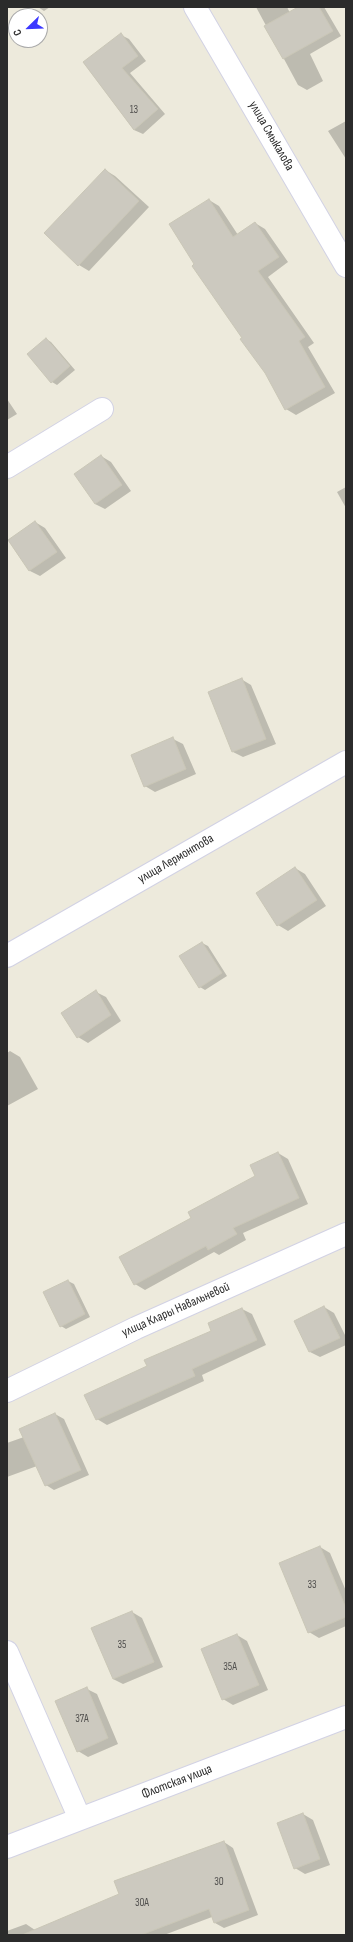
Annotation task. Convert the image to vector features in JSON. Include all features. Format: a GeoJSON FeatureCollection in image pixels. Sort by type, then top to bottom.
{"type":"FeatureCollection","features":[{"type":"Feature","properties":{"kind":"street","name":"улица Смыкалова"},"geometry":{"type":"LineString","coordinates":[[195,7],[346,266]]}},
{"type":"Feature","properties":{"kind":"street"},"geometry":{"type":"LineString","coordinates":[[7,467],[102,409]]}},
{"type":"Feature","properties":{"kind":"street","name":"улица Лермонтова"},"geometry":{"type":"LineString","coordinates":[[7,956],[346,762]]}},
{"type":"Feature","properties":{"kind":"street","name":"улица Клары Навальневой"},"geometry":{"type":"LineString","coordinates":[[7,1391],[136,1328],[346,1234]]}},
{"type":"Feature","properties":{"kind":"street"},"geometry":{"type":"LineString","coordinates":[[7,1652],[80,1819]]}},
{"type":"Feature","properties":{"kind":"street","name":"Флотская улица"},"geometry":{"type":"LineString","coordinates":[[7,1847],[346,1717]]}},
{"type":"Feature","properties":{"kind":"building"},"geometry":{"type":"Polygon","coordinates":[[[298,7],[319,7],[333,31],[283,59],[264,26],[298,7]]]}},
{"type":"Feature","properties":{"kind":"building"},"geometry":{"type":"Polygon","coordinates":[[[121,33],[138,56],[122,68],[158,109],[134,130],[83,62],[121,33]]]}},
{"type":"Feature","properties":{"kind":"building"},"geometry":{"type":"Polygon","coordinates":[[[105,169],[139,201],[78,266],[44,233],[105,169]]]}},
{"type":"Feature","properties":{"kind":"building"},"geometry":{"type":"Polygon","coordinates":[[[209,199],[233,237],[255,222],[279,257],[258,271],[305,337],[299,341],[325,387],[285,410],[265,373],[240,339],[242,338],[192,266],[194,264],[169,224],[209,199]]]}},
{"type":"Feature","properties":{"kind":"building"},"geometry":{"type":"Polygon","coordinates":[[[46,338],[70,366],[51,383],[27,354],[46,338]]]}},
{"type":"Feature","properties":{"kind":"building"},"geometry":{"type":"Polygon","coordinates":[[[101,455],[122,485],[95,504],[74,474],[101,455]]]}},
{"type":"Feature","properties":{"kind":"building"},"geometry":{"type":"Polygon","coordinates":[[[35,521],[57,552],[29,571],[8,540],[35,521]]]}},
{"type":"Feature","properties":{"kind":"building"},"geometry":{"type":"Polygon","coordinates":[[[242,678],[266,739],[232,752],[208,692],[242,678]]]}},
{"type":"Feature","properties":{"kind":"building"},"geometry":{"type":"Polygon","coordinates":[[[173,737],[186,769],[144,787],[131,755],[173,737]]]}},
{"type":"Feature","properties":{"kind":"building"},"geometry":{"type":"Polygon","coordinates":[[[295,867],[317,900],[277,926],[256,893],[295,867]]]}},
{"type":"Feature","properties":{"kind":"building"},"geometry":{"type":"Polygon","coordinates":[[[202,942],[222,973],[199,988],[179,956],[202,942]]]}},
{"type":"Feature","properties":{"kind":"building"},"geometry":{"type":"Polygon","coordinates":[[[96,990],[111,1015],[77,1038],[61,1013],[96,990]]]}},
{"type":"Feature","properties":{"kind":"building"},"geometry":{"type":"Polygon","coordinates":[[[278,1152],[299,1198],[233,1228],[237,1234],[208,1250],[206,1246],[134,1285],[119,1257],[191,1218],[188,1212],[255,1176],[250,1165],[278,1152]]]}},
{"type":"Feature","properties":{"kind":"building"},"geometry":{"type":"Polygon","coordinates":[[[68,1280],[85,1314],[60,1327],[43,1292],[68,1280]]]}},
{"type":"Feature","properties":{"kind":"building"},"geometry":{"type":"Polygon","coordinates":[[[324,1306],[340,1338],[309,1352],[294,1321],[324,1306]]]}},
{"type":"Feature","properties":{"kind":"building"},"geometry":{"type":"Polygon","coordinates":[[[242,1308],[257,1340],[192,1369],[195,1376],[96,1420],[84,1395],[147,1366],[144,1360],[211,1331],[208,1323],[242,1308]]]}},
{"type":"Feature","properties":{"kind":"building"},"geometry":{"type":"Polygon","coordinates":[[[55,1413],[81,1470],[45,1486],[19,1429],[55,1413]]]}},
{"type":"Feature","properties":{"kind":"building"},"geometry":{"type":"Polygon","coordinates":[[[320,1546],[346,1608],[346,1617],[308,1633],[279,1563],[320,1546]]]}},
{"type":"Feature","properties":{"kind":"building"},"geometry":{"type":"Polygon","coordinates":[[[132,1611],[154,1662],[113,1679],[91,1628],[132,1611]]]}},
{"type":"Feature","properties":{"kind":"building"},"geometry":{"type":"Polygon","coordinates":[[[237,1634],[259,1685],[222,1700],[201,1649],[237,1634]]]}},
{"type":"Feature","properties":{"kind":"building"},"geometry":{"type":"Polygon","coordinates":[[[87,1687],[108,1738],[77,1752],[55,1701],[87,1687]]]}},
{"type":"Feature","properties":{"kind":"building"},"geometry":{"type":"Polygon","coordinates":[[[303,1813],[320,1859],[294,1869],[277,1823],[303,1813]]]}},
{"type":"Feature","properties":{"kind":"building"},"geometry":{"type":"Polygon","coordinates":[[[224,1841],[249,1910],[214,1923],[209,1909],[141,1935],[22,1935],[119,1894],[114,1881],[224,1841]]]}}]}
